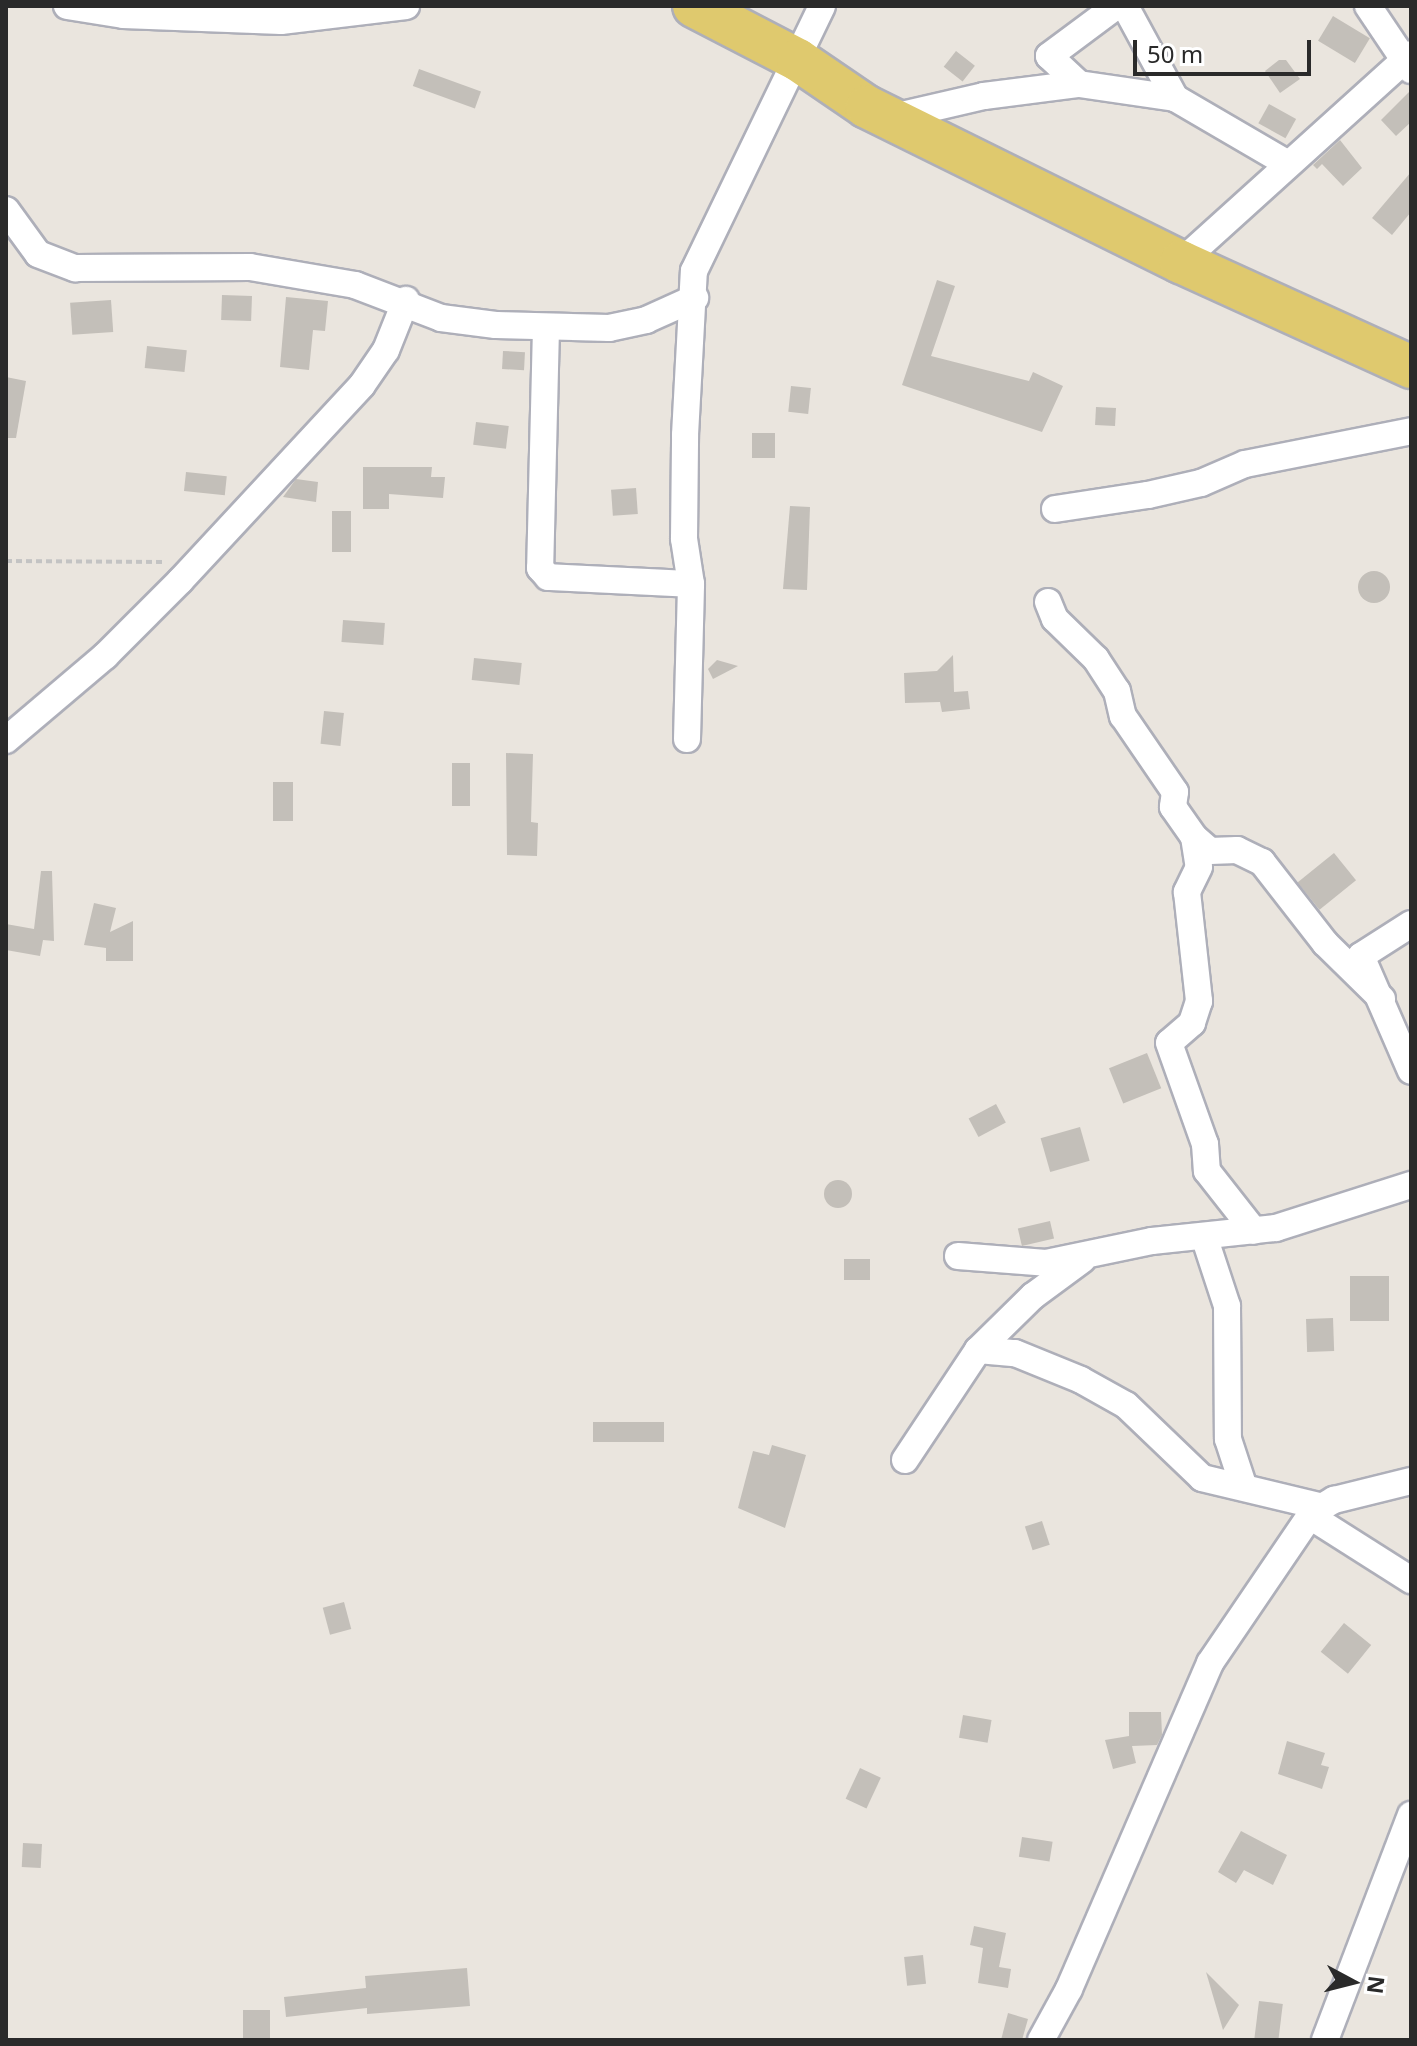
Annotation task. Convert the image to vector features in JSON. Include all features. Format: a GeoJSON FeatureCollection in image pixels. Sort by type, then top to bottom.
{"type":"FeatureCollection","features":[{"type":"Feature","properties":{"kind":"main road"},"geometry":{"type":"LineString","coordinates":[[694,6],[798,60],[889,118],[1181,262],[1411,367]]}},
{"type":"Feature","properties":{"kind":"street"},"geometry":{"type":"LineString","coordinates":[[67,6],[123,15],[281,21],[406,6]]}},
{"type":"Feature","properties":{"kind":"street"},"geometry":{"type":"LineString","coordinates":[[687,739],[691,584],[684,539],[684,448],[695,298],[694,271],[822,6]]}},
{"type":"Feature","properties":{"kind":"street"},"geometry":{"type":"LineString","coordinates":[[1079,84],[1049,56],[1116,6]]}},
{"type":"Feature","properties":{"kind":"street"},"geometry":{"type":"LineString","coordinates":[[1125,6],[1175,98]]}},
{"type":"Feature","properties":{"kind":"street"},"geometry":{"type":"LineString","coordinates":[[1181,262],[1288,164],[1408,62],[1368,6]]}},
{"type":"Feature","properties":{"kind":"street"},"geometry":{"type":"LineString","coordinates":[[889,118],[984,96],[1079,84],[1175,98],[1288,164]]}},
{"type":"Feature","properties":{"kind":"street"},"geometry":{"type":"LineString","coordinates":[[10,223],[38,254],[75,268],[250,267],[355,285],[406,300],[441,318],[546,328],[609,328],[646,320],[695,298]]}},
{"type":"Feature","properties":{"kind":"street"},"geometry":{"type":"LineString","coordinates":[[6,740],[105,656],[362,385],[386,350],[406,300]]}},
{"type":"Feature","properties":{"kind":"street"},"geometry":{"type":"LineString","coordinates":[[546,328],[540,568],[548,577],[691,584]]}},
{"type":"Feature","properties":{"kind":"street"},"geometry":{"type":"LineString","coordinates":[[1055,509],[1148,495],[1201,483],[1245,464],[1411,431]]}},
{"type":"Feature","properties":{"kind":"street"},"geometry":{"type":"LineString","coordinates":[[1048,602],[1055,619],[1096,659],[1117,691],[1123,716],[1175,792],[1173,807],[1194,837],[1210,851],[1237,850],[1262,862],[1325,943],[1382,999]]}},
{"type":"Feature","properties":{"kind":"street"},"geometry":{"type":"LineString","coordinates":[[1194,837],[1199,867],[1187,892],[1201,979],[1199,1001],[1192,1023],[1169,1043],[1205,1144],[1207,1171],[1254,1231]]}},
{"type":"Feature","properties":{"kind":"street"},"geometry":{"type":"LineString","coordinates":[[1411,924],[1361,956],[1406,1040],[1411,1071]]}},
{"type":"Feature","properties":{"kind":"street"},"geometry":{"type":"LineString","coordinates":[[958,1256],[1013,1264],[1089,1256],[1152,1241],[1254,1231],[1411,1185]]}},
{"type":"Feature","properties":{"kind":"street"},"geometry":{"type":"LineString","coordinates":[[1204,1236],[1227,1306],[1228,1439],[1243,1485]]}},
{"type":"Feature","properties":{"kind":"street"},"geometry":{"type":"LineString","coordinates":[[905,1460],[978,1350],[1033,1296],[1089,1256]]}},
{"type":"Feature","properties":{"kind":"street"},"geometry":{"type":"LineString","coordinates":[[978,1350],[1015,1353],[1081,1380],[1126,1405],[1202,1478],[1243,1485],[1316,1512],[1411,1580]]}},
{"type":"Feature","properties":{"kind":"street"},"geometry":{"type":"LineString","coordinates":[[1041,2040],[1069,1989],[1210,1663],[1316,1512],[1411,1481]]}},
{"type":"Feature","properties":{"kind":"street"},"geometry":{"type":"LineString","coordinates":[[1325,2040],[1411,1815]]}},
{"type":"Feature","properties":{"kind":"path"},"geometry":{"type":"LineString","coordinates":[[6,561],[198,561]]}},
{"type":"Feature","properties":{"kind":"building"},"geometry":{"type":"Polygon","coordinates":[[[1333,16],[1370,38],[1355,63],[1318,41],[1333,16]]]}},
{"type":"Feature","properties":{"kind":"building"},"geometry":{"type":"Polygon","coordinates":[[[956,51],[975,66],[963,82],[944,67],[956,51]]]}},
{"type":"Feature","properties":{"kind":"building"},"geometry":{"type":"Polygon","coordinates":[[[1279,60],[1286,60],[1300,79],[1280,93],[1265,71],[1279,60]]]}},
{"type":"Feature","properties":{"kind":"building"},"geometry":{"type":"Polygon","coordinates":[[[419,69],[481,92],[475,108],[413,86],[419,69]]]}},
{"type":"Feature","properties":{"kind":"building"},"geometry":{"type":"Polygon","coordinates":[[[1411,90],[1411,122],[1396,136],[1381,120],[1411,90]]]}},
{"type":"Feature","properties":{"kind":"building"},"geometry":{"type":"Polygon","coordinates":[[[1269,104],[1296,119],[1285,138],[1258,123],[1269,104]]]}},
{"type":"Feature","properties":{"kind":"building"},"geometry":{"type":"Polygon","coordinates":[[[1340,140],[1362,168],[1343,186],[1322,164],[1317,169],[1313,165],[1340,140]]]}},
{"type":"Feature","properties":{"kind":"building"},"geometry":{"type":"Polygon","coordinates":[[[1411,172],[1411,212],[1392,235],[1372,218],[1411,172]]]}},
{"type":"Feature","properties":{"kind":"building"},"geometry":{"type":"Polygon","coordinates":[[[937,280],[955,286],[931,356],[1029,381],[1033,372],[1063,386],[1042,432],[902,385],[937,280]]]}},
{"type":"Feature","properties":{"kind":"building"},"geometry":{"type":"Polygon","coordinates":[[[222,295],[252,296],[251,321],[221,320],[222,295]]]}},
{"type":"Feature","properties":{"kind":"building"},"geometry":{"type":"Polygon","coordinates":[[[286,297],[328,301],[325,331],[313,330],[309,370],[280,367],[286,297]]]}},
{"type":"Feature","properties":{"kind":"building"},"geometry":{"type":"Polygon","coordinates":[[[111,300],[113,332],[72,335],[70,303],[111,300]]]}},
{"type":"Feature","properties":{"kind":"building"},"geometry":{"type":"Polygon","coordinates":[[[147,346],[187,350],[184,372],[145,368],[147,346]]]}},
{"type":"Feature","properties":{"kind":"building"},"geometry":{"type":"Polygon","coordinates":[[[503,351],[525,352],[524,370],[502,369],[503,351]]]}},
{"type":"Feature","properties":{"kind":"building"},"geometry":{"type":"Polygon","coordinates":[[[6,377],[26,381],[16,438],[6,438],[6,377]]]}},
{"type":"Feature","properties":{"kind":"building"},"geometry":{"type":"Polygon","coordinates":[[[791,386],[811,388],[808,414],[788,412],[791,386]]]}},
{"type":"Feature","properties":{"kind":"building"},"geometry":{"type":"Polygon","coordinates":[[[1096,407],[1116,408],[1115,426],[1095,425],[1096,407]]]}},
{"type":"Feature","properties":{"kind":"building"},"geometry":{"type":"Polygon","coordinates":[[[476,422],[509,426],[506,449],[473,445],[476,422]]]}},
{"type":"Feature","properties":{"kind":"building"},"geometry":{"type":"Polygon","coordinates":[[[752,433],[775,433],[775,458],[752,458],[752,433]]]}},
{"type":"Feature","properties":{"kind":"building"},"geometry":{"type":"Polygon","coordinates":[[[363,467],[432,467],[431,477],[445,477],[443,498],[389,494],[389,509],[363,509],[363,467]]]}},
{"type":"Feature","properties":{"kind":"building"},"geometry":{"type":"Polygon","coordinates":[[[186,472],[227,476],[225,495],[184,491],[186,472]]]}},
{"type":"Feature","properties":{"kind":"building"},"geometry":{"type":"Polygon","coordinates":[[[296,479],[318,482],[316,502],[283,497],[296,479]]]}},
{"type":"Feature","properties":{"kind":"building"},"geometry":{"type":"Polygon","coordinates":[[[636,488],[638,514],[613,516],[611,490],[636,488]]]}},
{"type":"Feature","properties":{"kind":"building"},"geometry":{"type":"Polygon","coordinates":[[[790,506],[810,507],[807,590],[783,589],[790,506]]]}},
{"type":"Feature","properties":{"kind":"building"},"geometry":{"type":"Polygon","coordinates":[[[332,511],[351,511],[351,552],[332,552],[332,511]]]}},
{"type":"Feature","properties":{"kind":"building"},"geometry":{"type":"Polygon","coordinates":[[[1374,571],[1386,575],[1390,587],[1386,599],[1374,603],[1362,599],[1358,587],[1362,575],[1374,571]]]}},
{"type":"Feature","properties":{"kind":"building"},"geometry":{"type":"Polygon","coordinates":[[[343,620],[385,623],[383,645],[341,642],[343,620]]]}},
{"type":"Feature","properties":{"kind":"building"},"geometry":{"type":"Polygon","coordinates":[[[953,655],[954,692],[968,691],[970,709],[942,712],[940,702],[905,703],[904,673],[937,671],[953,655]]]}},
{"type":"Feature","properties":{"kind":"building"},"geometry":{"type":"Polygon","coordinates":[[[474,658],[522,663],[519,685],[472,680],[474,658]]]}},
{"type":"Feature","properties":{"kind":"building"},"geometry":{"type":"Polygon","coordinates":[[[717,660],[738,666],[713,679],[708,669],[717,660]]]}},
{"type":"Feature","properties":{"kind":"building"},"geometry":{"type":"Polygon","coordinates":[[[324,711],[344,713],[340,746],[321,744],[324,711]]]}},
{"type":"Feature","properties":{"kind":"building"},"geometry":{"type":"Polygon","coordinates":[[[506,753],[533,754],[531,822],[538,823],[537,856],[507,855],[506,753]]]}},
{"type":"Feature","properties":{"kind":"building"},"geometry":{"type":"Polygon","coordinates":[[[452,763],[470,763],[470,806],[452,806],[452,763]]]}},
{"type":"Feature","properties":{"kind":"building"},"geometry":{"type":"Polygon","coordinates":[[[273,782],[293,782],[293,821],[273,821],[273,782]]]}},
{"type":"Feature","properties":{"kind":"building"},"geometry":{"type":"Polygon","coordinates":[[[1334,853],[1356,880],[1320,910],[1297,883],[1334,853]]]}},
{"type":"Feature","properties":{"kind":"building"},"geometry":{"type":"Polygon","coordinates":[[[41,871],[52,871],[54,941],[43,940],[40,956],[6,950],[6,924],[34,929],[41,871]]]}},
{"type":"Feature","properties":{"kind":"building"},"geometry":{"type":"Polygon","coordinates":[[[94,903],[116,908],[110,932],[133,921],[133,961],[106,961],[106,948],[84,945],[94,903]]]}},
{"type":"Feature","properties":{"kind":"building"},"geometry":{"type":"Polygon","coordinates":[[[1147,1053],[1161,1088],[1123,1104],[1109,1068],[1147,1053]]]}},
{"type":"Feature","properties":{"kind":"building"},"geometry":{"type":"Polygon","coordinates":[[[996,1104],[1006,1123],[978,1137],[969,1119],[996,1104]]]}},
{"type":"Feature","properties":{"kind":"building"},"geometry":{"type":"Polygon","coordinates":[[[1080,1127],[1090,1161],[1050,1172],[1041,1138],[1080,1127]]]}},
{"type":"Feature","properties":{"kind":"building"},"geometry":{"type":"Polygon","coordinates":[[[838,1180],[848,1184],[852,1194],[848,1204],[838,1208],[828,1204],[824,1194],[828,1184],[838,1180]]]}},
{"type":"Feature","properties":{"kind":"building"},"geometry":{"type":"Polygon","coordinates":[[[1050,1221],[1054,1239],[1022,1246],[1018,1228],[1050,1221]]]}},
{"type":"Feature","properties":{"kind":"building"},"geometry":{"type":"Polygon","coordinates":[[[844,1259],[870,1259],[870,1280],[844,1280],[844,1259]]]}},
{"type":"Feature","properties":{"kind":"building"},"geometry":{"type":"Polygon","coordinates":[[[1350,1276],[1389,1276],[1389,1321],[1350,1321],[1350,1276]]]}},
{"type":"Feature","properties":{"kind":"building"},"geometry":{"type":"Polygon","coordinates":[[[1333,1318],[1334,1351],[1307,1352],[1306,1319],[1333,1318]]]}},
{"type":"Feature","properties":{"kind":"building"},"geometry":{"type":"Polygon","coordinates":[[[593,1422],[664,1422],[664,1442],[593,1442],[593,1422]]]}},
{"type":"Feature","properties":{"kind":"building"},"geometry":{"type":"Polygon","coordinates":[[[772,1445],[806,1455],[785,1528],[738,1508],[753,1451],[769,1455],[772,1445]]]}},
{"type":"Feature","properties":{"kind":"building"},"geometry":{"type":"Polygon","coordinates":[[[1042,1521],[1050,1545],[1033,1550],[1025,1527],[1042,1521]]]}},
{"type":"Feature","properties":{"kind":"building"},"geometry":{"type":"Polygon","coordinates":[[[344,1602],[351,1629],[330,1635],[323,1608],[344,1602]]]}},
{"type":"Feature","properties":{"kind":"building"},"geometry":{"type":"Polygon","coordinates":[[[1344,1623],[1371,1645],[1348,1674],[1321,1652],[1344,1623]]]}},
{"type":"Feature","properties":{"kind":"building"},"geometry":{"type":"Polygon","coordinates":[[[1129,1712],[1161,1712],[1162,1735],[1157,1745],[1132,1746],[1136,1763],[1113,1769],[1105,1740],[1129,1736],[1129,1712]]]}},
{"type":"Feature","properties":{"kind":"building"},"geometry":{"type":"Polygon","coordinates":[[[963,1715],[992,1720],[988,1743],[959,1738],[963,1715]]]}},
{"type":"Feature","properties":{"kind":"building"},"geometry":{"type":"Polygon","coordinates":[[[1287,1741],[1325,1753],[1321,1765],[1329,1767],[1322,1789],[1278,1774],[1287,1741]]]}},
{"type":"Feature","properties":{"kind":"building"},"geometry":{"type":"Polygon","coordinates":[[[860,1768],[881,1778],[866,1809],[846,1799],[860,1768]]]}},
{"type":"Feature","properties":{"kind":"building"},"geometry":{"type":"Polygon","coordinates":[[[1241,1831],[1287,1855],[1273,1885],[1244,1870],[1236,1883],[1218,1872],[1241,1831]]]}},
{"type":"Feature","properties":{"kind":"building"},"geometry":{"type":"Polygon","coordinates":[[[1022,1837],[1053,1842],[1049,1862],[1019,1857],[1022,1837]]]}},
{"type":"Feature","properties":{"kind":"building"},"geometry":{"type":"Polygon","coordinates":[[[23,1843],[42,1844],[41,1868],[22,1867],[23,1843]]]}},
{"type":"Feature","properties":{"kind":"building"},"geometry":{"type":"Polygon","coordinates":[[[974,1926],[1006,1933],[999,1967],[1011,1969],[1008,1988],[978,1983],[983,1948],[970,1945],[974,1926]]]}},
{"type":"Feature","properties":{"kind":"building"},"geometry":{"type":"Polygon","coordinates":[[[923,1955],[926,1984],[907,1986],[904,1957],[923,1955]]]}},
{"type":"Feature","properties":{"kind":"building"},"geometry":{"type":"Polygon","coordinates":[[[467,1968],[470,2006],[367,2014],[367,2008],[286,2017],[284,1997],[366,1988],[365,1976],[467,1968]]]}},
{"type":"Feature","properties":{"kind":"building"},"geometry":{"type":"Polygon","coordinates":[[[1206,1972],[1239,2005],[1223,2030],[1206,1972]]]}},
{"type":"Feature","properties":{"kind":"building"},"geometry":{"type":"Polygon","coordinates":[[[1259,2001],[1283,2004],[1278,2040],[1254,2040],[1259,2001]]]}},
{"type":"Feature","properties":{"kind":"building"},"geometry":{"type":"Polygon","coordinates":[[[243,2010],[270,2010],[270,2040],[243,2040],[243,2010]]]}},
{"type":"Feature","properties":{"kind":"building"},"geometry":{"type":"Polygon","coordinates":[[[1008,2013],[1028,2019],[1022,2040],[1001,2040],[1008,2013]]]}}]}
